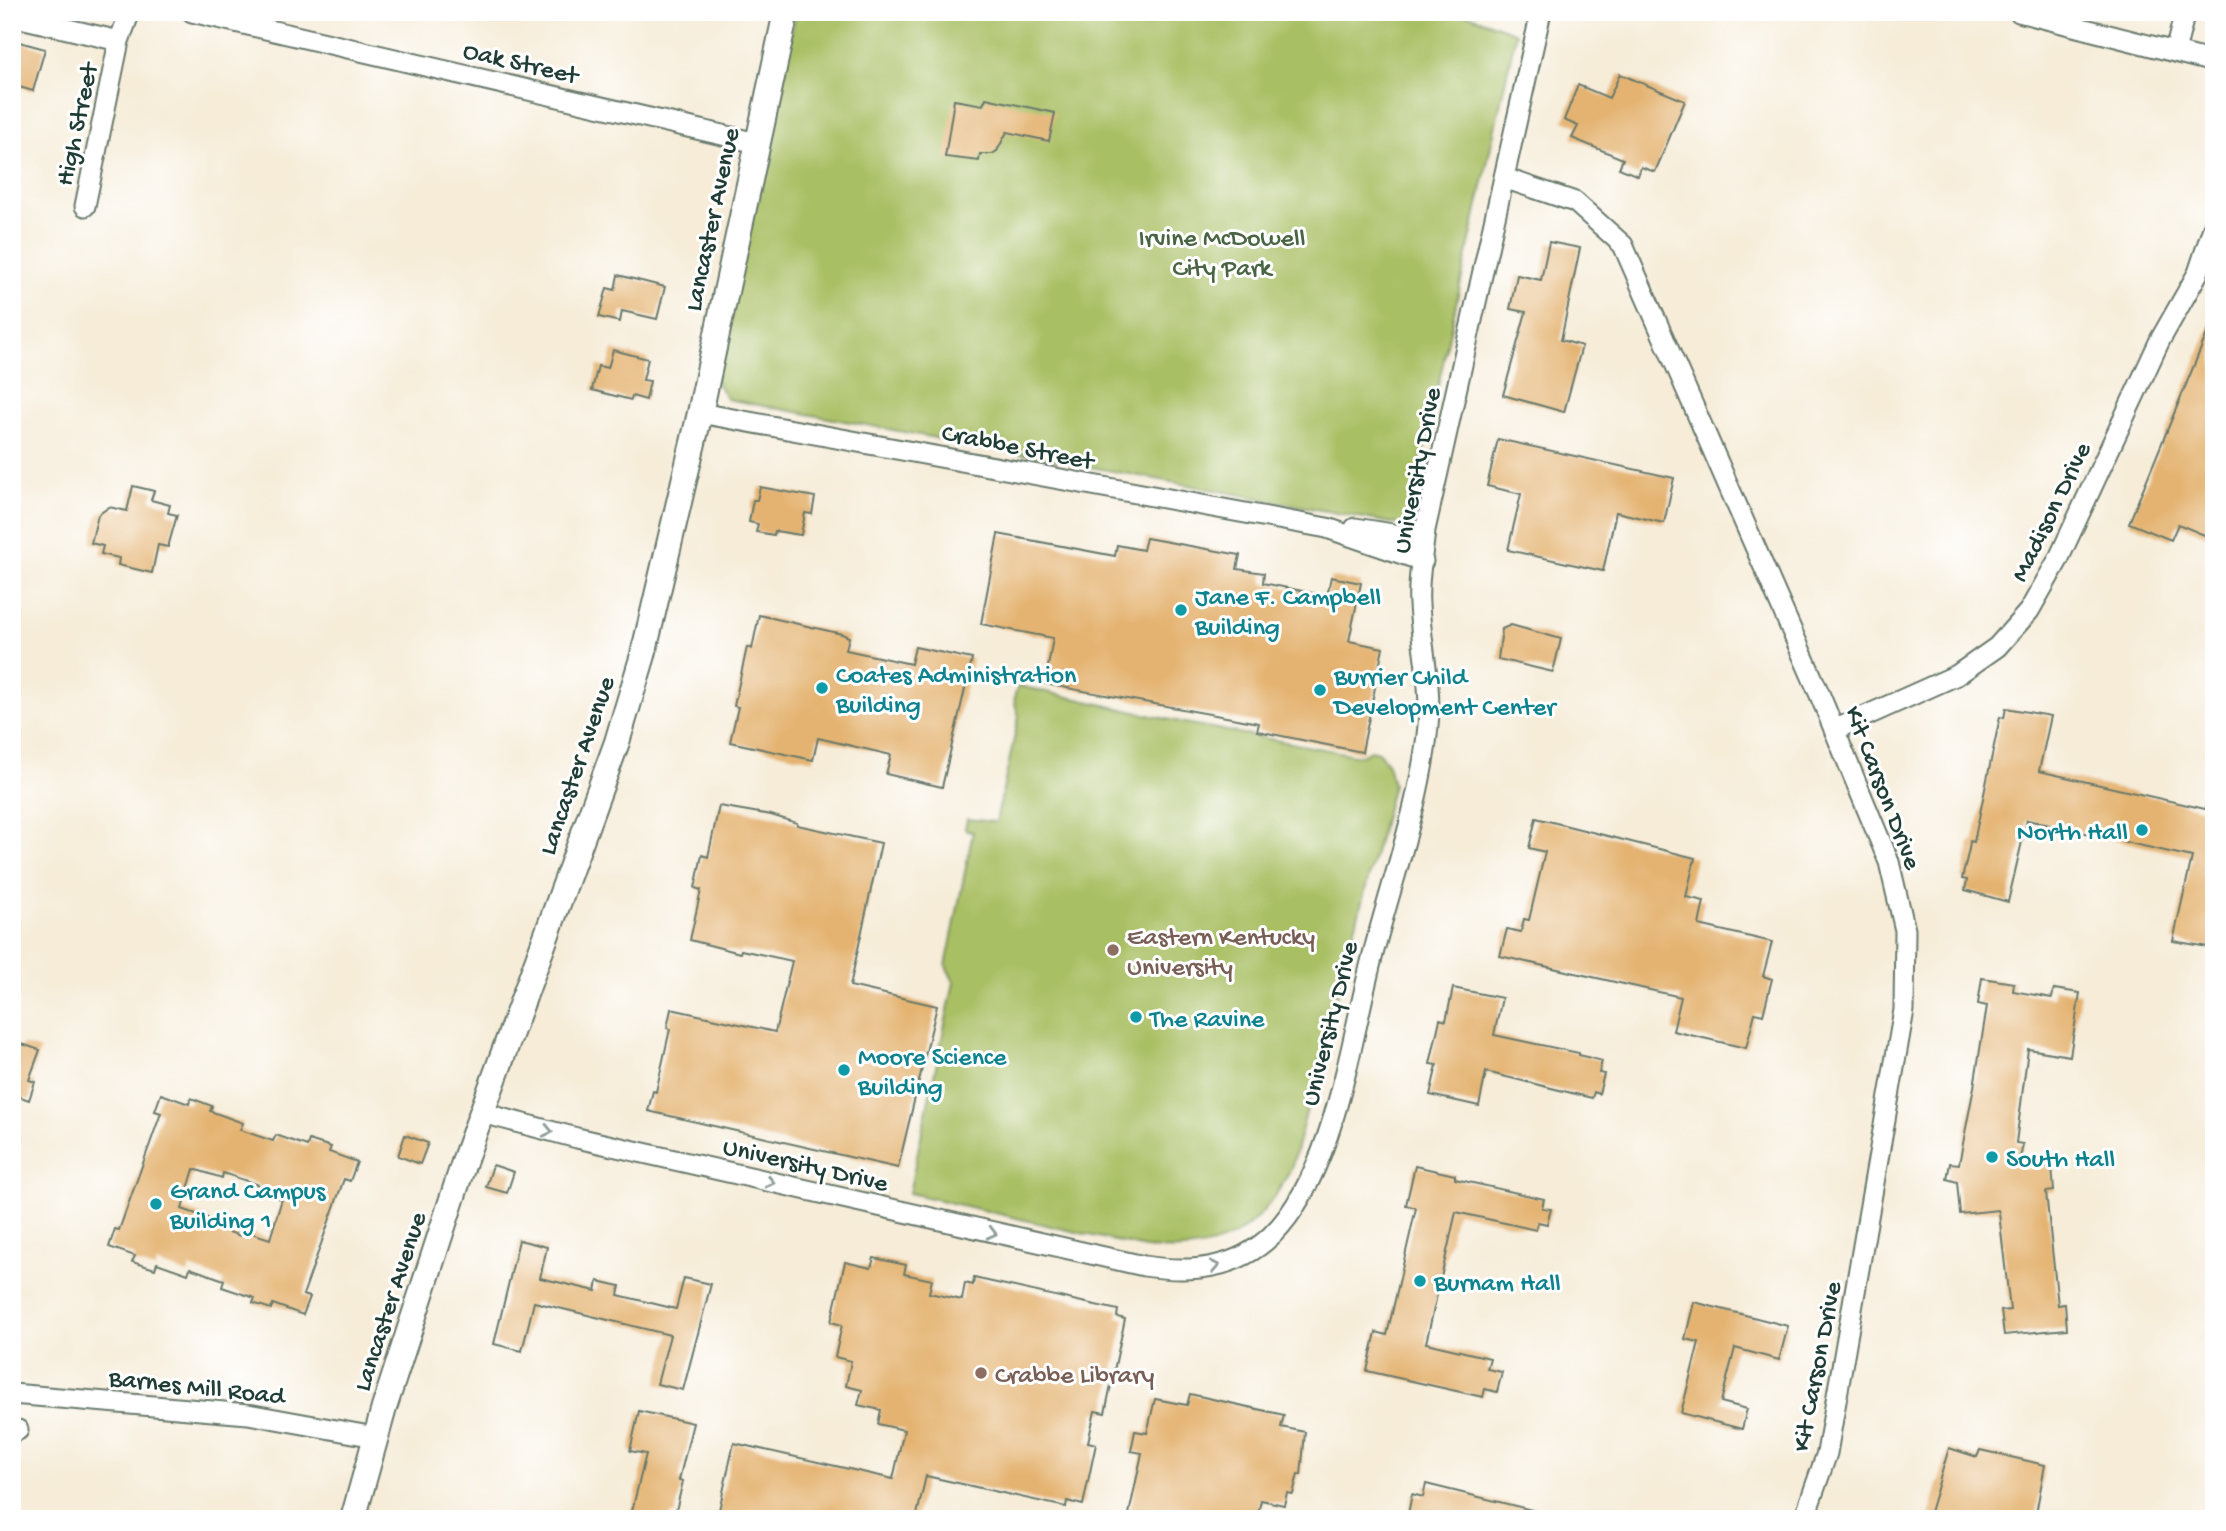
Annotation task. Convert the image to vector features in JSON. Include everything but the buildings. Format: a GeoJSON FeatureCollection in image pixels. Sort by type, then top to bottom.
{"type":"FeatureCollection","features":[{"type":"Feature","properties":{"kind":"main road","name":"Lancaster Avenue"},"geometry":{"type":"LineString","coordinates":[[353,1519],[375,1437],[482,1113],[617,742],[643,655],[700,413],[786,12]]}},
{"type":"Feature","properties":{"kind":"street","name":"High Street"},"geometry":{"type":"LineString","coordinates":[[85,206],[119,41],[130,12]]}},
{"type":"Feature","properties":{"kind":"street","name":"Oak Street"},"geometry":{"type":"LineString","coordinates":[[192,12],[757,143]]}},
{"type":"Feature","properties":{"kind":"street","name":"University Drive"},"geometry":{"type":"LineString","coordinates":[[482,1113],[577,1138],[1104,1259],[1166,1269],[1190,1270],[1232,1263],[1276,1231],[1300,1199],[1320,1154],[1354,1039],[1375,945],[1397,867],[1428,727],[1428,680],[1418,601],[1424,539],[1541,12]]}},
{"type":"Feature","properties":{"kind":"street"},"geometry":{"type":"LineString","coordinates":[[2019,12],[2214,62]]}},
{"type":"Feature","properties":{"kind":"street"},"geometry":{"type":"LineString","coordinates":[[2175,52],[2185,12]]}},
{"type":"Feature","properties":{"kind":"street"},"geometry":{"type":"LineString","coordinates":[[12,16],[119,41]]}},
{"type":"Feature","properties":{"kind":"street","name":"Kit Carson Drive"},"geometry":{"type":"LineString","coordinates":[[1504,178],[1575,202],[1623,245],[1835,730],[1889,862],[1901,904],[1905,930],[1904,1010],[1827,1453],[1804,1519]]}},
{"type":"Feature","properties":{"kind":"street","name":"Madison Drive"},"geometry":{"type":"LineString","coordinates":[[1835,730],[1957,675],[1997,647],[2029,611],[2058,560],[2160,340],[2198,274],[2214,225]]}},
{"type":"Feature","properties":{"kind":"street","name":"Crabbe Street"},"geometry":{"type":"LineString","coordinates":[[700,413],[1326,528],[1423,561]]}},
{"type":"Feature","properties":{"kind":"street","name":"Crabbe Street"},"geometry":{"type":"LineString","coordinates":[[1326,528],[1350,528],[1424,539]]}},
{"type":"Feature","properties":{"kind":"street","name":"Barnes Mill Road"},"geometry":{"type":"LineString","coordinates":[[12,1394],[248,1414],[375,1437]]}},
{"type":"Feature","properties":{"kind":"green space","name":"Irvine McDowell City Park"},"geometry":{"type":"Polygon","coordinates":[[[796,12],[1461,12],[1516,33],[1407,526],[727,399],[715,379],[796,12]]]}},
{"type":"Feature","properties":{"kind":"green space","name":"The Ravine"},"geometry":{"type":"Polygon","coordinates":[[[1019,686],[1185,723],[1360,756],[1370,750],[1378,752],[1388,764],[1393,785],[1292,1166],[1266,1209],[1234,1236],[1215,1244],[1171,1250],[1145,1248],[909,1193],[954,982],[946,966],[973,832],[965,829],[967,819],[996,822],[1019,716],[1014,697],[1019,686]]]}},
{"type":"Feature","properties":{"kind":"place","name":"Jane F. Campbell Building"},"geometry":{"type":"Point","coordinates":[1181,610]}},
{"type":"Feature","properties":{"kind":"place","name":"Coates Administration Building"},"geometry":{"type":"Point","coordinates":[822,688]}},
{"type":"Feature","properties":{"kind":"place","name":"Burrier Child Development Center"},"geometry":{"type":"Point","coordinates":[1320,690]}},
{"type":"Feature","properties":{"kind":"place","name":"North Hall"},"geometry":{"type":"Point","coordinates":[2142,830]}},
{"type":"Feature","properties":{"kind":"place","name":"Eastern Kentucky University"},"geometry":{"type":"Point","coordinates":[1113,950]}},
{"type":"Feature","properties":{"kind":"place","name":"The Ravine"},"geometry":{"type":"Point","coordinates":[1136,1017]}},
{"type":"Feature","properties":{"kind":"place","name":"Moore Science Building"},"geometry":{"type":"Point","coordinates":[844,1070]}},
{"type":"Feature","properties":{"kind":"place","name":"South Hall"},"geometry":{"type":"Point","coordinates":[1992,1157]}},
{"type":"Feature","properties":{"kind":"place","name":"Grand Campus Building 1"},"geometry":{"type":"Point","coordinates":[156,1204]}},
{"type":"Feature","properties":{"kind":"place","name":"Burnam Hall"},"geometry":{"type":"Point","coordinates":[1420,1281]}},
{"type":"Feature","properties":{"kind":"place","name":"Crabbe Library"},"geometry":{"type":"Point","coordinates":[981,1373]}}]}
